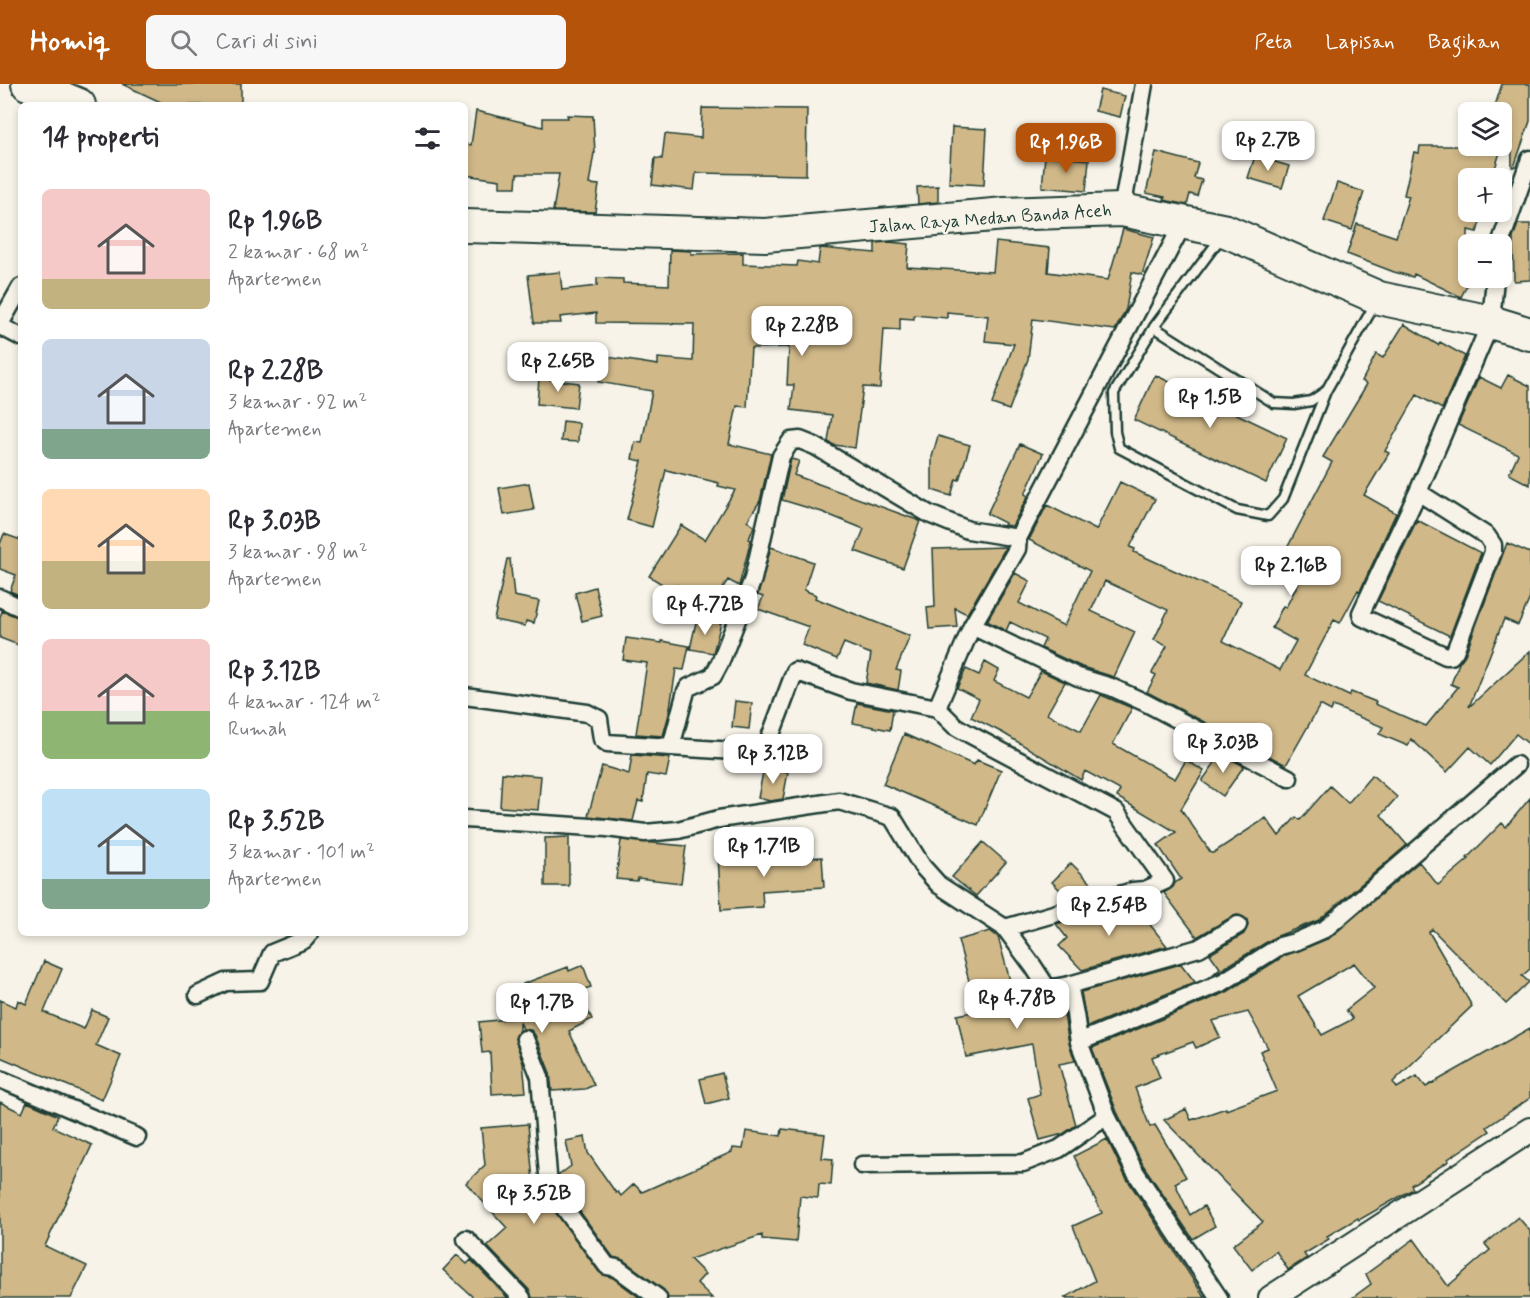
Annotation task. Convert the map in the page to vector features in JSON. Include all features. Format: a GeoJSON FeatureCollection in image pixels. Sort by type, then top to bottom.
{"type":"FeatureCollection","features":[{"type":"Feature","properties":{"kind":"highway"},"geometry":{"type":"LineString","coordinates":[[28,84],[72,102]]}},
{"type":"Feature","properties":{"kind":"highway","name":"Jalan Raya Medan Banda Aceh"},"geometry":{"type":"LineString","coordinates":[[468,225],[765,235],[1005,214],[1122,210],[1226,231],[1379,298],[1491,322],[1530,334]]}},
{"type":"Feature","properties":{"kind":"street"},"geometry":{"type":"LineString","coordinates":[[1122,210],[1143,84]]}},
{"type":"Feature","properties":{"kind":"street"},"geometry":{"type":"LineString","coordinates":[[1504,234],[1530,159]]}},
{"type":"Feature","properties":{"kind":"street"},"geometry":{"type":"LineString","coordinates":[[938,708],[972,626],[1017,549],[1018,538],[1184,222]]}},
{"type":"Feature","properties":{"kind":"street"},"geometry":{"type":"LineString","coordinates":[[1418,492],[1487,536],[1493,545],[1493,552],[1455,651],[1451,656],[1446,656],[1361,616],[1418,492],[1491,322],[1495,288]]}},
{"type":"Feature","properties":{"kind":"street"},"geometry":{"type":"LineString","coordinates":[[18,292],[0,325],[18,335]]}},
{"type":"Feature","properties":{"kind":"street"},"geometry":{"type":"LineString","coordinates":[[671,747],[686,692],[689,687],[713,676],[732,634],[753,579],[781,456],[791,441],[800,440],[815,446],[929,514],[968,530],[1018,538]]}},
{"type":"Feature","properties":{"kind":"street"},"geometry":{"type":"LineString","coordinates":[[0,598],[18,607]]}},
{"type":"Feature","properties":{"kind":"street"},"geometry":{"type":"LineString","coordinates":[[972,626],[1078,677],[1111,687],[1146,703],[1289,778]]}},
{"type":"Feature","properties":{"kind":"street"},"geometry":{"type":"LineString","coordinates":[[468,696],[587,713],[599,719],[602,739],[607,743],[760,752],[769,740],[795,670],[851,691],[938,708],[955,726],[1116,812],[1166,881],[1145,890],[1133,891],[1005,928]]}},
{"type":"Feature","properties":{"kind":"street"},"geometry":{"type":"LineString","coordinates":[[1079,1042],[1223,982],[1280,946],[1325,929],[1516,765]]}},
{"type":"Feature","properties":{"kind":"street"},"geometry":{"type":"LineString","coordinates":[[468,819],[607,828],[645,833],[678,830],[718,819],[839,801],[891,817],[922,866],[939,885],[1005,928],[1048,989],[1199,948],[1238,925]]}},
{"type":"Feature","properties":{"kind":"street"},"geometry":{"type":"LineString","coordinates":[[198,995],[226,982],[260,981],[272,953],[304,940],[307,936]]}},
{"type":"Feature","properties":{"kind":"street"},"geometry":{"type":"LineString","coordinates":[[1069,985],[1076,1014],[1079,1042],[1107,1116],[1134,1170],[1219,1298]]}},
{"type":"Feature","properties":{"kind":"street"},"geometry":{"type":"LineString","coordinates":[[525,1039],[540,1077],[549,1187],[607,1266],[617,1268],[658,1298]]}},
{"type":"Feature","properties":{"kind":"street"},"geometry":{"type":"LineString","coordinates":[[0,1079],[137,1137]]}},
{"type":"Feature","properties":{"kind":"street"},"geometry":{"type":"LineString","coordinates":[[862,1165],[1023,1163],[1059,1149],[1107,1116]]}},
{"type":"Feature","properties":{"kind":"street"},"geometry":{"type":"LineString","coordinates":[[1271,1298],[1530,1131]]}},
{"type":"Feature","properties":{"kind":"street"},"geometry":{"type":"LineString","coordinates":[[466,1239],[522,1298]]}},
{"type":"Feature","properties":{"kind":"lane"},"geometry":{"type":"LineString","coordinates":[[1226,231],[1154,327],[1114,393],[1115,432],[1119,448],[1237,510],[1268,516],[1282,500],[1326,391],[1379,298]]}},
{"type":"Feature","properties":{"kind":"lane"},"geometry":{"type":"LineString","coordinates":[[1154,327],[1274,403],[1294,404],[1311,401],[1326,391]]}},
{"type":"Feature","properties":{"kind":"building"},"geometry":{"type":"Polygon","coordinates":[[[122,84],[241,84],[241,102],[161,102],[122,84]]]}},
{"type":"Feature","properties":{"kind":"building"},"geometry":{"type":"Polygon","coordinates":[[[1502,84],[1530,84],[1530,121],[1514,167],[1512,167],[1512,102],[1496,102],[1502,84]]]}},
{"type":"Feature","properties":{"kind":"building"},"geometry":{"type":"Polygon","coordinates":[[[1100,90],[1125,96],[1120,117],[1095,111],[1100,90]]]}},
{"type":"Feature","properties":{"kind":"building"},"geometry":{"type":"Polygon","coordinates":[[[702,108],[807,109],[806,175],[696,173],[694,190],[652,185],[655,158],[662,159],[665,134],[701,138],[702,108]]]}},
{"type":"Feature","properties":{"kind":"building"},"geometry":{"type":"Polygon","coordinates":[[[476,111],[543,127],[543,118],[568,118],[567,115],[593,116],[595,153],[589,184],[599,185],[595,212],[553,211],[559,174],[517,174],[516,187],[500,187],[500,180],[468,175],[468,144],[471,145],[476,111]]]}},
{"type":"Feature","properties":{"kind":"building"},"geometry":{"type":"Polygon","coordinates":[[[952,127],[987,129],[984,185],[949,183],[952,127]]]}},
{"type":"Feature","properties":{"kind":"building"},"geometry":{"type":"Polygon","coordinates":[[[1420,146],[1458,146],[1458,156],[1499,156],[1495,168],[1458,168],[1458,222],[1480,222],[1477,232],[1468,230],[1468,234],[1458,234],[1458,288],[1466,288],[1461,297],[1414,274],[1413,277],[1394,272],[1347,254],[1357,224],[1396,237],[1409,196],[1404,195],[1414,152],[1419,153],[1420,146]]]}},
{"type":"Feature","properties":{"kind":"building"},"geometry":{"type":"Polygon","coordinates":[[[1156,152],[1198,163],[1194,178],[1202,180],[1197,196],[1190,194],[1187,205],[1146,193],[1156,152]]]}},
{"type":"Feature","properties":{"kind":"building"},"geometry":{"type":"Polygon","coordinates":[[[1045,156],[1089,160],[1086,191],[1042,187],[1045,156]]]}},
{"type":"Feature","properties":{"kind":"building"},"geometry":{"type":"Polygon","coordinates":[[[1255,156],[1289,166],[1282,188],[1248,178],[1255,156]]]}},
{"type":"Feature","properties":{"kind":"building"},"geometry":{"type":"Polygon","coordinates":[[[1337,183],[1364,192],[1352,230],[1324,221],[1337,183]]]}},
{"type":"Feature","properties":{"kind":"building"},"geometry":{"type":"Polygon","coordinates":[[[938,186],[938,202],[918,204],[917,187],[938,186]]]}},
{"type":"Feature","properties":{"kind":"building"},"geometry":{"type":"Polygon","coordinates":[[[1518,224],[1530,224],[1530,280],[1514,281],[1513,238],[1518,224]]]}},
{"type":"Feature","properties":{"kind":"building"},"geometry":{"type":"Polygon","coordinates":[[[1123,229],[1154,237],[1142,275],[1132,272],[1126,309],[1115,330],[1033,319],[1028,359],[1009,410],[992,404],[1014,344],[985,341],[988,316],[947,312],[947,318],[914,315],[914,319],[900,318],[900,330],[884,329],[880,388],[863,387],[855,448],[828,442],[832,415],[791,410],[794,385],[787,385],[789,347],[751,348],[747,407],[737,406],[729,444],[771,454],[760,501],[747,521],[754,526],[739,586],[728,580],[710,606],[677,585],[673,591],[649,576],[681,525],[705,540],[735,490],[718,486],[719,483],[666,470],[652,527],[627,520],[642,461],[632,459],[635,442],[642,443],[652,391],[598,382],[602,356],[658,365],[658,358],[693,361],[694,324],[596,323],[596,313],[560,317],[561,323],[534,323],[528,275],[560,272],[562,290],[597,286],[597,278],[623,279],[623,283],[669,285],[670,250],[691,251],[691,254],[743,253],[743,264],[797,266],[798,261],[818,264],[820,248],[875,253],[875,243],[889,242],[909,244],[907,267],[993,272],[996,242],[1050,248],[1048,272],[1108,280],[1123,229]]]}},
{"type":"Feature","properties":{"kind":"building"},"geometry":{"type":"Polygon","coordinates":[[[1404,324],[1438,345],[1440,342],[1465,356],[1442,409],[1417,395],[1385,451],[1389,453],[1364,495],[1396,513],[1360,591],[1358,590],[1340,623],[1334,620],[1305,675],[1349,696],[1351,692],[1376,702],[1375,704],[1426,726],[1458,687],[1451,684],[1459,663],[1465,655],[1507,543],[1530,553],[1530,598],[1518,625],[1504,619],[1469,707],[1530,651],[1530,745],[1516,734],[1490,765],[1470,747],[1447,772],[1411,739],[1408,746],[1379,734],[1383,727],[1333,706],[1331,711],[1320,705],[1286,765],[1147,692],[1156,675],[1152,673],[1167,646],[1154,640],[1168,610],[1105,581],[1091,611],[1135,632],[1114,677],[1082,667],[1041,648],[1045,639],[1010,622],[1006,631],[987,621],[1015,573],[1030,581],[1019,603],[1064,626],[1090,571],[1029,540],[1047,505],[1096,530],[1120,482],[1155,499],[1130,547],[1135,549],[1134,552],[1241,601],[1223,641],[1280,670],[1296,641],[1272,628],[1283,606],[1286,607],[1306,568],[1283,556],[1332,462],[1323,457],[1367,384],[1362,381],[1376,354],[1383,358],[1404,324]]]}},
{"type":"Feature","properties":{"kind":"building"},"geometry":{"type":"Polygon","coordinates":[[[1155,375],[1287,438],[1266,483],[1134,420],[1155,375]]]}},
{"type":"Feature","properties":{"kind":"building"},"geometry":{"type":"Polygon","coordinates":[[[1508,375],[1530,386],[1530,485],[1509,474],[1518,454],[1458,425],[1479,377],[1501,388],[1508,375]]]}},
{"type":"Feature","properties":{"kind":"building"},"geometry":{"type":"Polygon","coordinates":[[[539,378],[579,383],[576,408],[537,404],[539,378]]]}},
{"type":"Feature","properties":{"kind":"building"},"geometry":{"type":"Polygon","coordinates":[[[563,421],[579,423],[578,442],[561,441],[563,421]]]}},
{"type":"Feature","properties":{"kind":"building"},"geometry":{"type":"Polygon","coordinates":[[[938,436],[970,445],[959,480],[956,479],[951,496],[932,490],[932,457],[938,436]]]}},
{"type":"Feature","properties":{"kind":"building"},"geometry":{"type":"Polygon","coordinates":[[[1020,444],[1043,454],[1025,494],[1028,496],[1012,526],[1004,525],[1005,523],[987,514],[1020,444]]]}},
{"type":"Feature","properties":{"kind":"building"},"geometry":{"type":"Polygon","coordinates":[[[791,459],[799,461],[794,475],[920,521],[903,568],[855,551],[864,529],[822,512],[782,500],[791,459]]]}},
{"type":"Feature","properties":{"kind":"building"},"geometry":{"type":"Polygon","coordinates":[[[529,483],[534,510],[504,515],[499,488],[529,483]]]}},
{"type":"Feature","properties":{"kind":"building"},"geometry":{"type":"Polygon","coordinates":[[[1417,520],[1481,553],[1450,636],[1378,601],[1417,520]]]}},
{"type":"Feature","properties":{"kind":"building"},"geometry":{"type":"Polygon","coordinates":[[[4,534],[18,539],[18,595],[10,591],[16,575],[0,569],[0,544],[4,534]]]}},
{"type":"Feature","properties":{"kind":"building"},"geometry":{"type":"Polygon","coordinates":[[[771,547],[813,562],[804,590],[816,595],[815,598],[910,636],[896,670],[901,671],[898,690],[866,683],[871,654],[844,643],[837,659],[802,645],[809,627],[758,609],[763,597],[758,595],[771,547]]]}},
{"type":"Feature","properties":{"kind":"building"},"geometry":{"type":"Polygon","coordinates":[[[1006,547],[967,614],[955,608],[957,627],[929,629],[927,608],[935,607],[933,549],[1006,547]]]}},
{"type":"Feature","properties":{"kind":"building"},"geometry":{"type":"Polygon","coordinates":[[[507,559],[510,559],[514,596],[539,601],[534,623],[526,621],[525,626],[494,620],[507,559]]]}},
{"type":"Feature","properties":{"kind":"building"},"geometry":{"type":"Polygon","coordinates":[[[595,587],[602,616],[582,621],[575,593],[595,587]]]}},
{"type":"Feature","properties":{"kind":"building"},"geometry":{"type":"Polygon","coordinates":[[[2,611],[18,617],[18,645],[0,638],[2,611]]]}},
{"type":"Feature","properties":{"kind":"building"},"geometry":{"type":"Polygon","coordinates":[[[697,618],[721,623],[713,653],[690,649],[697,618]]]}},
{"type":"Feature","properties":{"kind":"building"},"geometry":{"type":"Polygon","coordinates":[[[626,638],[689,646],[684,670],[676,669],[663,736],[636,734],[647,663],[623,660],[626,638]]]}},
{"type":"Feature","properties":{"kind":"building"},"geometry":{"type":"Polygon","coordinates":[[[985,662],[999,670],[994,681],[1026,697],[1041,671],[1065,682],[1047,714],[1081,731],[1101,695],[1132,708],[1113,744],[1175,779],[1186,760],[1204,771],[1181,809],[1211,853],[1266,818],[1279,836],[1296,817],[1300,820],[1330,786],[1348,803],[1372,775],[1397,797],[1381,815],[1407,845],[1319,920],[1275,937],[1211,976],[1220,968],[1210,954],[1244,934],[1248,925],[1247,919],[1238,915],[1233,916],[1197,937],[1164,893],[1181,879],[1158,845],[1176,832],[1117,797],[1120,790],[1085,771],[1081,780],[1003,733],[971,717],[979,699],[957,688],[966,669],[979,675],[985,662]]]}},
{"type":"Feature","properties":{"kind":"building"},"geometry":{"type":"Polygon","coordinates":[[[735,701],[752,703],[749,729],[732,727],[735,701]]]}},
{"type":"Feature","properties":{"kind":"building"},"geometry":{"type":"Polygon","coordinates":[[[857,703],[893,710],[890,730],[853,723],[857,703]]]}},
{"type":"Feature","properties":{"kind":"building"},"geometry":{"type":"Polygon","coordinates":[[[904,734],[974,765],[977,760],[1001,770],[978,825],[883,784],[904,734]]]}},
{"type":"Feature","properties":{"kind":"building"},"geometry":{"type":"Polygon","coordinates":[[[1221,754],[1244,766],[1223,796],[1202,781],[1221,754]]]}},
{"type":"Feature","properties":{"kind":"building"},"geometry":{"type":"Polygon","coordinates":[[[632,755],[670,758],[666,777],[647,774],[643,802],[638,801],[633,821],[588,816],[602,766],[629,774],[632,755]]]}},
{"type":"Feature","properties":{"kind":"building"},"geometry":{"type":"Polygon","coordinates":[[[764,767],[788,772],[783,799],[770,801],[758,798],[764,767]]]}},
{"type":"Feature","properties":{"kind":"building"},"geometry":{"type":"Polygon","coordinates":[[[502,773],[541,776],[538,810],[500,807],[502,773]]]}},
{"type":"Feature","properties":{"kind":"building"},"geometry":{"type":"Polygon","coordinates":[[[1530,798],[1530,969],[1522,976],[1529,982],[1506,1004],[1432,929],[1429,932],[1472,1006],[1393,1082],[1397,1088],[1417,1076],[1426,1087],[1530,1028],[1530,1098],[1487,1127],[1490,1131],[1448,1159],[1449,1161],[1411,1185],[1413,1189],[1327,1236],[1329,1239],[1304,1254],[1307,1258],[1288,1270],[1276,1251],[1252,1270],[1233,1245],[1263,1222],[1164,1120],[1186,1109],[1191,1120],[1277,1091],[1260,1051],[1268,1048],[1248,1012],[1212,1021],[1220,1037],[1196,1048],[1193,1042],[1152,1057],[1160,1078],[1135,1088],[1150,1127],[1155,1125],[1186,1177],[1175,1183],[1190,1215],[1204,1206],[1215,1226],[1193,1239],[1143,1165],[1117,1112],[1092,1048],[1227,992],[1284,956],[1329,938],[1419,862],[1438,885],[1469,859],[1467,858],[1502,823],[1506,827],[1530,798]],[[1354,963],[1298,996],[1322,1035],[1353,1019],[1346,1010],[1374,988],[1354,963]]]}},
{"type":"Feature","properties":{"kind":"building"},"geometry":{"type":"Polygon","coordinates":[[[569,837],[569,886],[545,886],[545,838],[569,837]]]}},
{"type":"Feature","properties":{"kind":"building"},"geometry":{"type":"Polygon","coordinates":[[[621,840],[686,846],[681,883],[638,878],[637,881],[616,879],[621,840]]]}},
{"type":"Feature","properties":{"kind":"building"},"geometry":{"type":"Polygon","coordinates":[[[983,842],[1006,862],[976,896],[952,877],[983,842]]]}},
{"type":"Feature","properties":{"kind":"building"},"geometry":{"type":"Polygon","coordinates":[[[764,852],[765,860],[822,857],[824,887],[762,891],[763,907],[721,910],[718,855],[764,852]]]}},
{"type":"Feature","properties":{"kind":"building"},"geometry":{"type":"Polygon","coordinates":[[[1071,863],[1092,884],[1081,895],[1069,899],[1052,882],[1071,863]]]}},
{"type":"Feature","properties":{"kind":"building"},"geometry":{"type":"Polygon","coordinates":[[[1132,902],[1167,946],[1082,970],[1059,946],[1067,938],[1056,924],[1098,912],[1103,919],[1120,906],[1132,902]]]}},
{"type":"Feature","properties":{"kind":"building"},"geometry":{"type":"Polygon","coordinates":[[[990,931],[998,937],[1017,1006],[1061,999],[1069,1043],[1075,1061],[1059,1064],[1076,1125],[1063,1134],[1040,1140],[1028,1098],[1040,1094],[1032,1044],[966,1057],[957,1015],[977,1011],[958,940],[990,931]]]}},
{"type":"Feature","properties":{"kind":"building"},"geometry":{"type":"Polygon","coordinates":[[[44,961],[62,969],[44,1012],[84,1029],[92,1010],[108,1017],[96,1045],[121,1056],[102,1100],[0,1057],[0,1000],[16,1007],[18,1000],[26,1004],[44,961]]]}},
{"type":"Feature","properties":{"kind":"building"},"geometry":{"type":"Polygon","coordinates":[[[1181,964],[1195,982],[1087,1027],[1081,992],[1181,964]]]}},
{"type":"Feature","properties":{"kind":"building"},"geometry":{"type":"Polygon","coordinates":[[[583,965],[591,987],[581,990],[582,995],[580,995],[592,1019],[569,1031],[594,1085],[585,1089],[552,1091],[550,1073],[535,1035],[531,1030],[523,1029],[520,1022],[520,1030],[515,1038],[523,1063],[526,1092],[492,1094],[490,1052],[482,1053],[479,1022],[535,1016],[523,984],[568,967],[569,971],[583,965]]]}},
{"type":"Feature","properties":{"kind":"building"},"geometry":{"type":"Polygon","coordinates":[[[722,1073],[729,1098],[706,1104],[700,1079],[722,1073]]]}},
{"type":"Feature","properties":{"kind":"building"},"geometry":{"type":"Polygon","coordinates":[[[0,1102],[22,1113],[27,1102],[41,1108],[58,1116],[53,1127],[92,1145],[45,1246],[87,1266],[71,1298],[0,1298],[0,1102]]]}},
{"type":"Feature","properties":{"kind":"building"},"geometry":{"type":"Polygon","coordinates":[[[528,1124],[534,1192],[539,1189],[599,1272],[613,1278],[640,1298],[532,1298],[530,1291],[487,1246],[507,1228],[466,1183],[485,1165],[481,1128],[528,1124]]]}},
{"type":"Feature","properties":{"kind":"building"},"geometry":{"type":"Polygon","coordinates":[[[782,1129],[825,1134],[822,1158],[833,1159],[831,1185],[819,1184],[818,1198],[800,1196],[796,1242],[762,1239],[762,1235],[690,1259],[705,1274],[697,1283],[712,1298],[668,1298],[664,1290],[623,1260],[613,1257],[559,1183],[559,1175],[571,1166],[566,1141],[585,1137],[588,1153],[616,1193],[618,1192],[621,1196],[634,1184],[642,1192],[732,1152],[733,1148],[743,1149],[746,1131],[781,1136],[782,1129]]]}},
{"type":"Feature","properties":{"kind":"building"},"geometry":{"type":"Polygon","coordinates":[[[1107,1139],[1125,1176],[1205,1298],[1064,1298],[1095,1281],[1073,1226],[1102,1213],[1074,1156],[1107,1139]]]}},
{"type":"Feature","properties":{"kind":"building"},"geometry":{"type":"Polygon","coordinates":[[[1518,1217],[1530,1231],[1530,1298],[1352,1298],[1371,1284],[1366,1274],[1414,1239],[1448,1286],[1490,1250],[1485,1244],[1518,1217]]]}},
{"type":"Feature","properties":{"kind":"building"},"geometry":{"type":"Polygon","coordinates":[[[457,1255],[467,1264],[471,1260],[508,1298],[474,1298],[443,1270],[457,1255]]]}}]}
